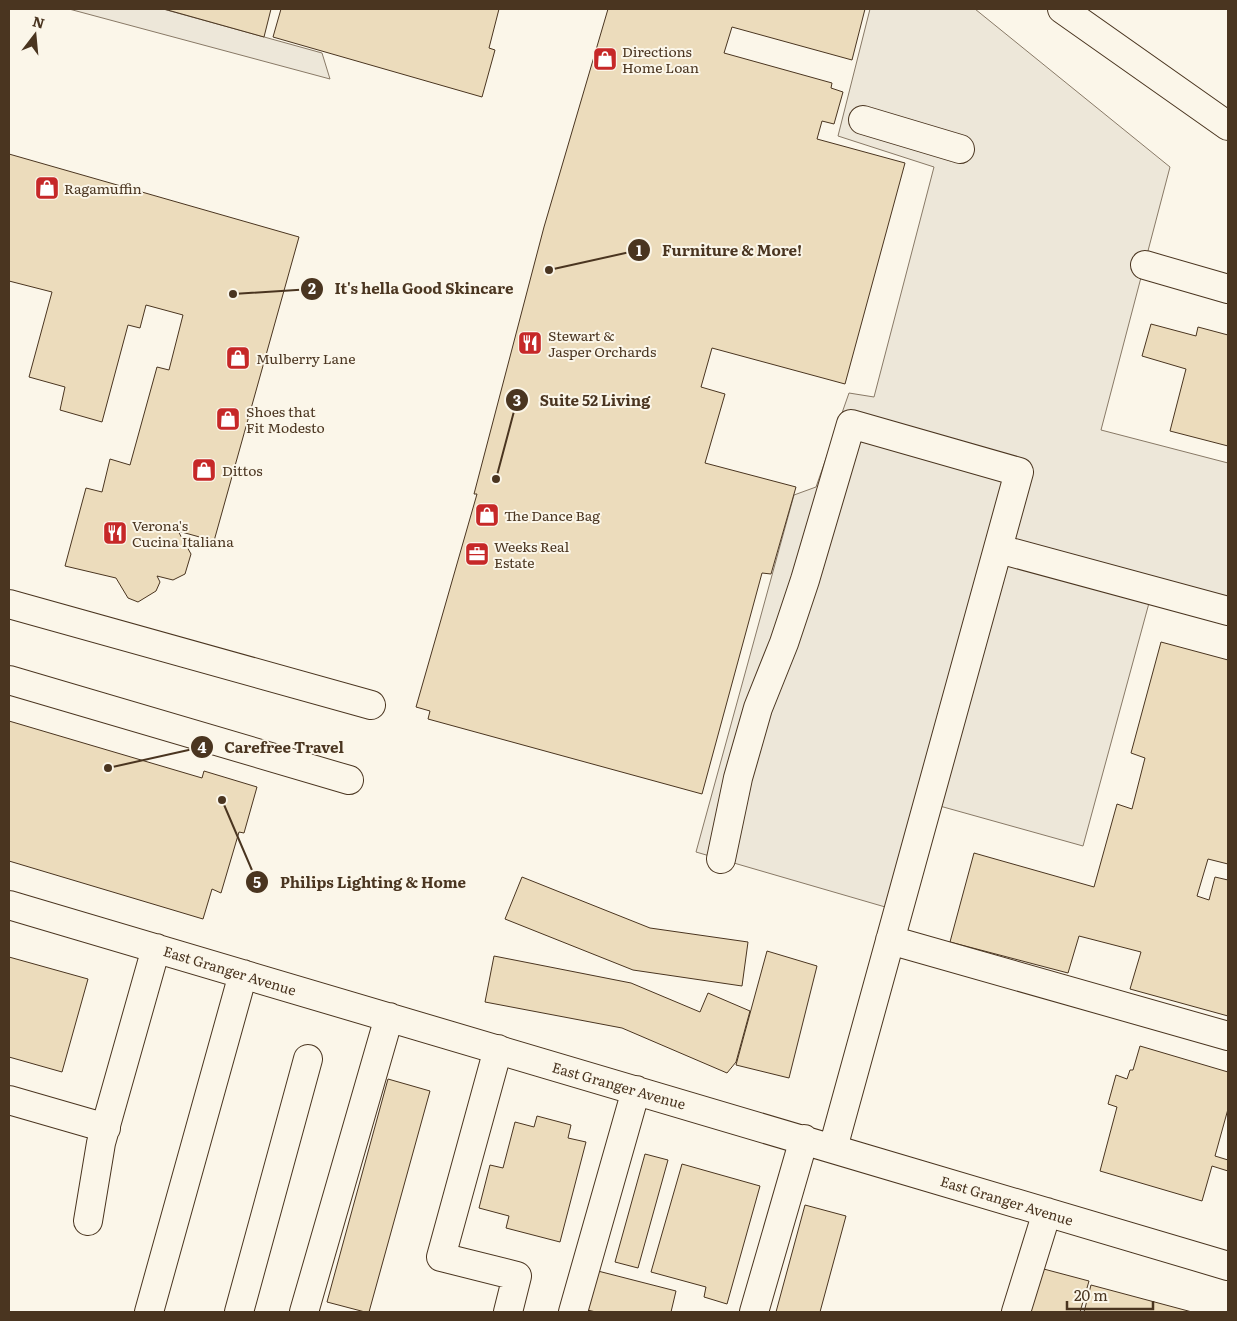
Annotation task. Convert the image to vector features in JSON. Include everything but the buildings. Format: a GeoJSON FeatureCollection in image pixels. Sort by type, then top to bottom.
{"type":"FeatureCollection","features":[{"type":"Feature","properties":{"kind":"street"},"geometry":{"type":"LineString","coordinates":[[1062,9],[1228,126]]}},
{"type":"Feature","properties":{"kind":"street"},"geometry":{"type":"LineString","coordinates":[[863,120],[960,149]]}},
{"type":"Feature","properties":{"kind":"street"},"geometry":{"type":"LineString","coordinates":[[1144,265],[1228,288]]}},
{"type":"Feature","properties":{"kind":"street"},"geometry":{"type":"LineString","coordinates":[[721,859],[738,778],[758,708],[784,643],[805,580],[851,424],[1020,472],[833,1148]]}},
{"type":"Feature","properties":{"kind":"street"},"geometry":{"type":"LineString","coordinates":[[998,549],[1228,611]]}},
{"type":"Feature","properties":{"kind":"street"},"geometry":{"type":"LineString","coordinates":[[9,604],[371,705]]}},
{"type":"Feature","properties":{"kind":"street"},"geometry":{"type":"LineString","coordinates":[[9,680],[349,780]]}},
{"type":"Feature","properties":{"kind":"street","name":"East Granger Avenue"},"geometry":{"type":"LineString","coordinates":[[9,905],[1228,1266]]}},
{"type":"Feature","properties":{"kind":"street"},"geometry":{"type":"LineString","coordinates":[[890,940],[1228,1036]]}},
{"type":"Feature","properties":{"kind":"street"},"geometry":{"type":"LineString","coordinates":[[88,1221],[106,1128],[156,948]]}},
{"type":"Feature","properties":{"kind":"street"},"geometry":{"type":"LineString","coordinates":[[149,1312],[242,974]]}},
{"type":"Feature","properties":{"kind":"street"},"geometry":{"type":"LineString","coordinates":[[304,1312],[389,1017]]}},
{"type":"Feature","properties":{"kind":"street"},"geometry":{"type":"LineString","coordinates":[[498,1049],[441,1257],[517,1276],[508,1312]]}},
{"type":"Feature","properties":{"kind":"street"},"geometry":{"type":"LineString","coordinates":[[239,1312],[308,1059]]}},
{"type":"Feature","properties":{"kind":"street"},"geometry":{"type":"LineString","coordinates":[[573,1312],[636,1090]]}},
{"type":"Feature","properties":{"kind":"street"},"geometry":{"type":"LineString","coordinates":[[9,1100],[106,1128]]}},
{"type":"Feature","properties":{"kind":"street"},"geometry":{"type":"LineString","coordinates":[[754,1312],[804,1139]]}},
{"type":"Feature","properties":{"kind":"street"},"geometry":{"type":"LineString","coordinates":[[1016,1312],[1047,1212]]}},
{"type":"Feature","properties":{"kind":"shaded area"},"geometry":{"type":"Polygon","coordinates":[[[69,9],[163,9],[322,53],[330,79],[69,9]]]}},
{"type":"Feature","properties":{"kind":"shaded area"},"geometry":{"type":"Polygon","coordinates":[[[870,9],[975,9],[1170,167],[1101,430],[1228,463],[1228,611],[1152,592],[1083,846],[929,803],[899,911],[696,852],[794,495],[816,487],[849,393],[874,397],[934,167],[838,136],[870,9]]]}},
{"type":"Feature","properties":{"kind":"place","name":"Directions Home Loan"},"geometry":{"type":"Point","coordinates":[605,59]}},
{"type":"Feature","properties":{"kind":"place","name":"Ragamuffin"},"geometry":{"type":"Point","coordinates":[47,188]}},
{"type":"Feature","properties":{"kind":"place","name":"Furniture & More!"},"geometry":{"type":"Point","coordinates":[549,270]}},
{"type":"Feature","properties":{"kind":"place","name":"It's hella Good Skincare"},"geometry":{"type":"Point","coordinates":[233,294]}},
{"type":"Feature","properties":{"kind":"place","name":"Stewart & Jasper Orchards"},"geometry":{"type":"Point","coordinates":[530,343]}},
{"type":"Feature","properties":{"kind":"place","name":"Mulberry Lane"},"geometry":{"type":"Point","coordinates":[238,358]}},
{"type":"Feature","properties":{"kind":"place","name":"Shoes that Fit Modesto"},"geometry":{"type":"Point","coordinates":[228,419]}},
{"type":"Feature","properties":{"kind":"place","name":"Dittos"},"geometry":{"type":"Point","coordinates":[204,470]}},
{"type":"Feature","properties":{"kind":"place","name":"Suite 52 Living"},"geometry":{"type":"Point","coordinates":[496,479]}},
{"type":"Feature","properties":{"kind":"place","name":"The Dance Bag"},"geometry":{"type":"Point","coordinates":[487,515]}},
{"type":"Feature","properties":{"kind":"place","name":"Verona's Cucina Italiana"},"geometry":{"type":"Point","coordinates":[115,533]}},
{"type":"Feature","properties":{"kind":"place","name":"Weeks Real Estate"},"geometry":{"type":"Point","coordinates":[477,554]}},
{"type":"Feature","properties":{"kind":"place","name":"Carefree Travel"},"geometry":{"type":"Point","coordinates":[108,768]}},
{"type":"Feature","properties":{"kind":"place","name":"Philips Lighting & Home"},"geometry":{"type":"Point","coordinates":[222,800]}}]}
